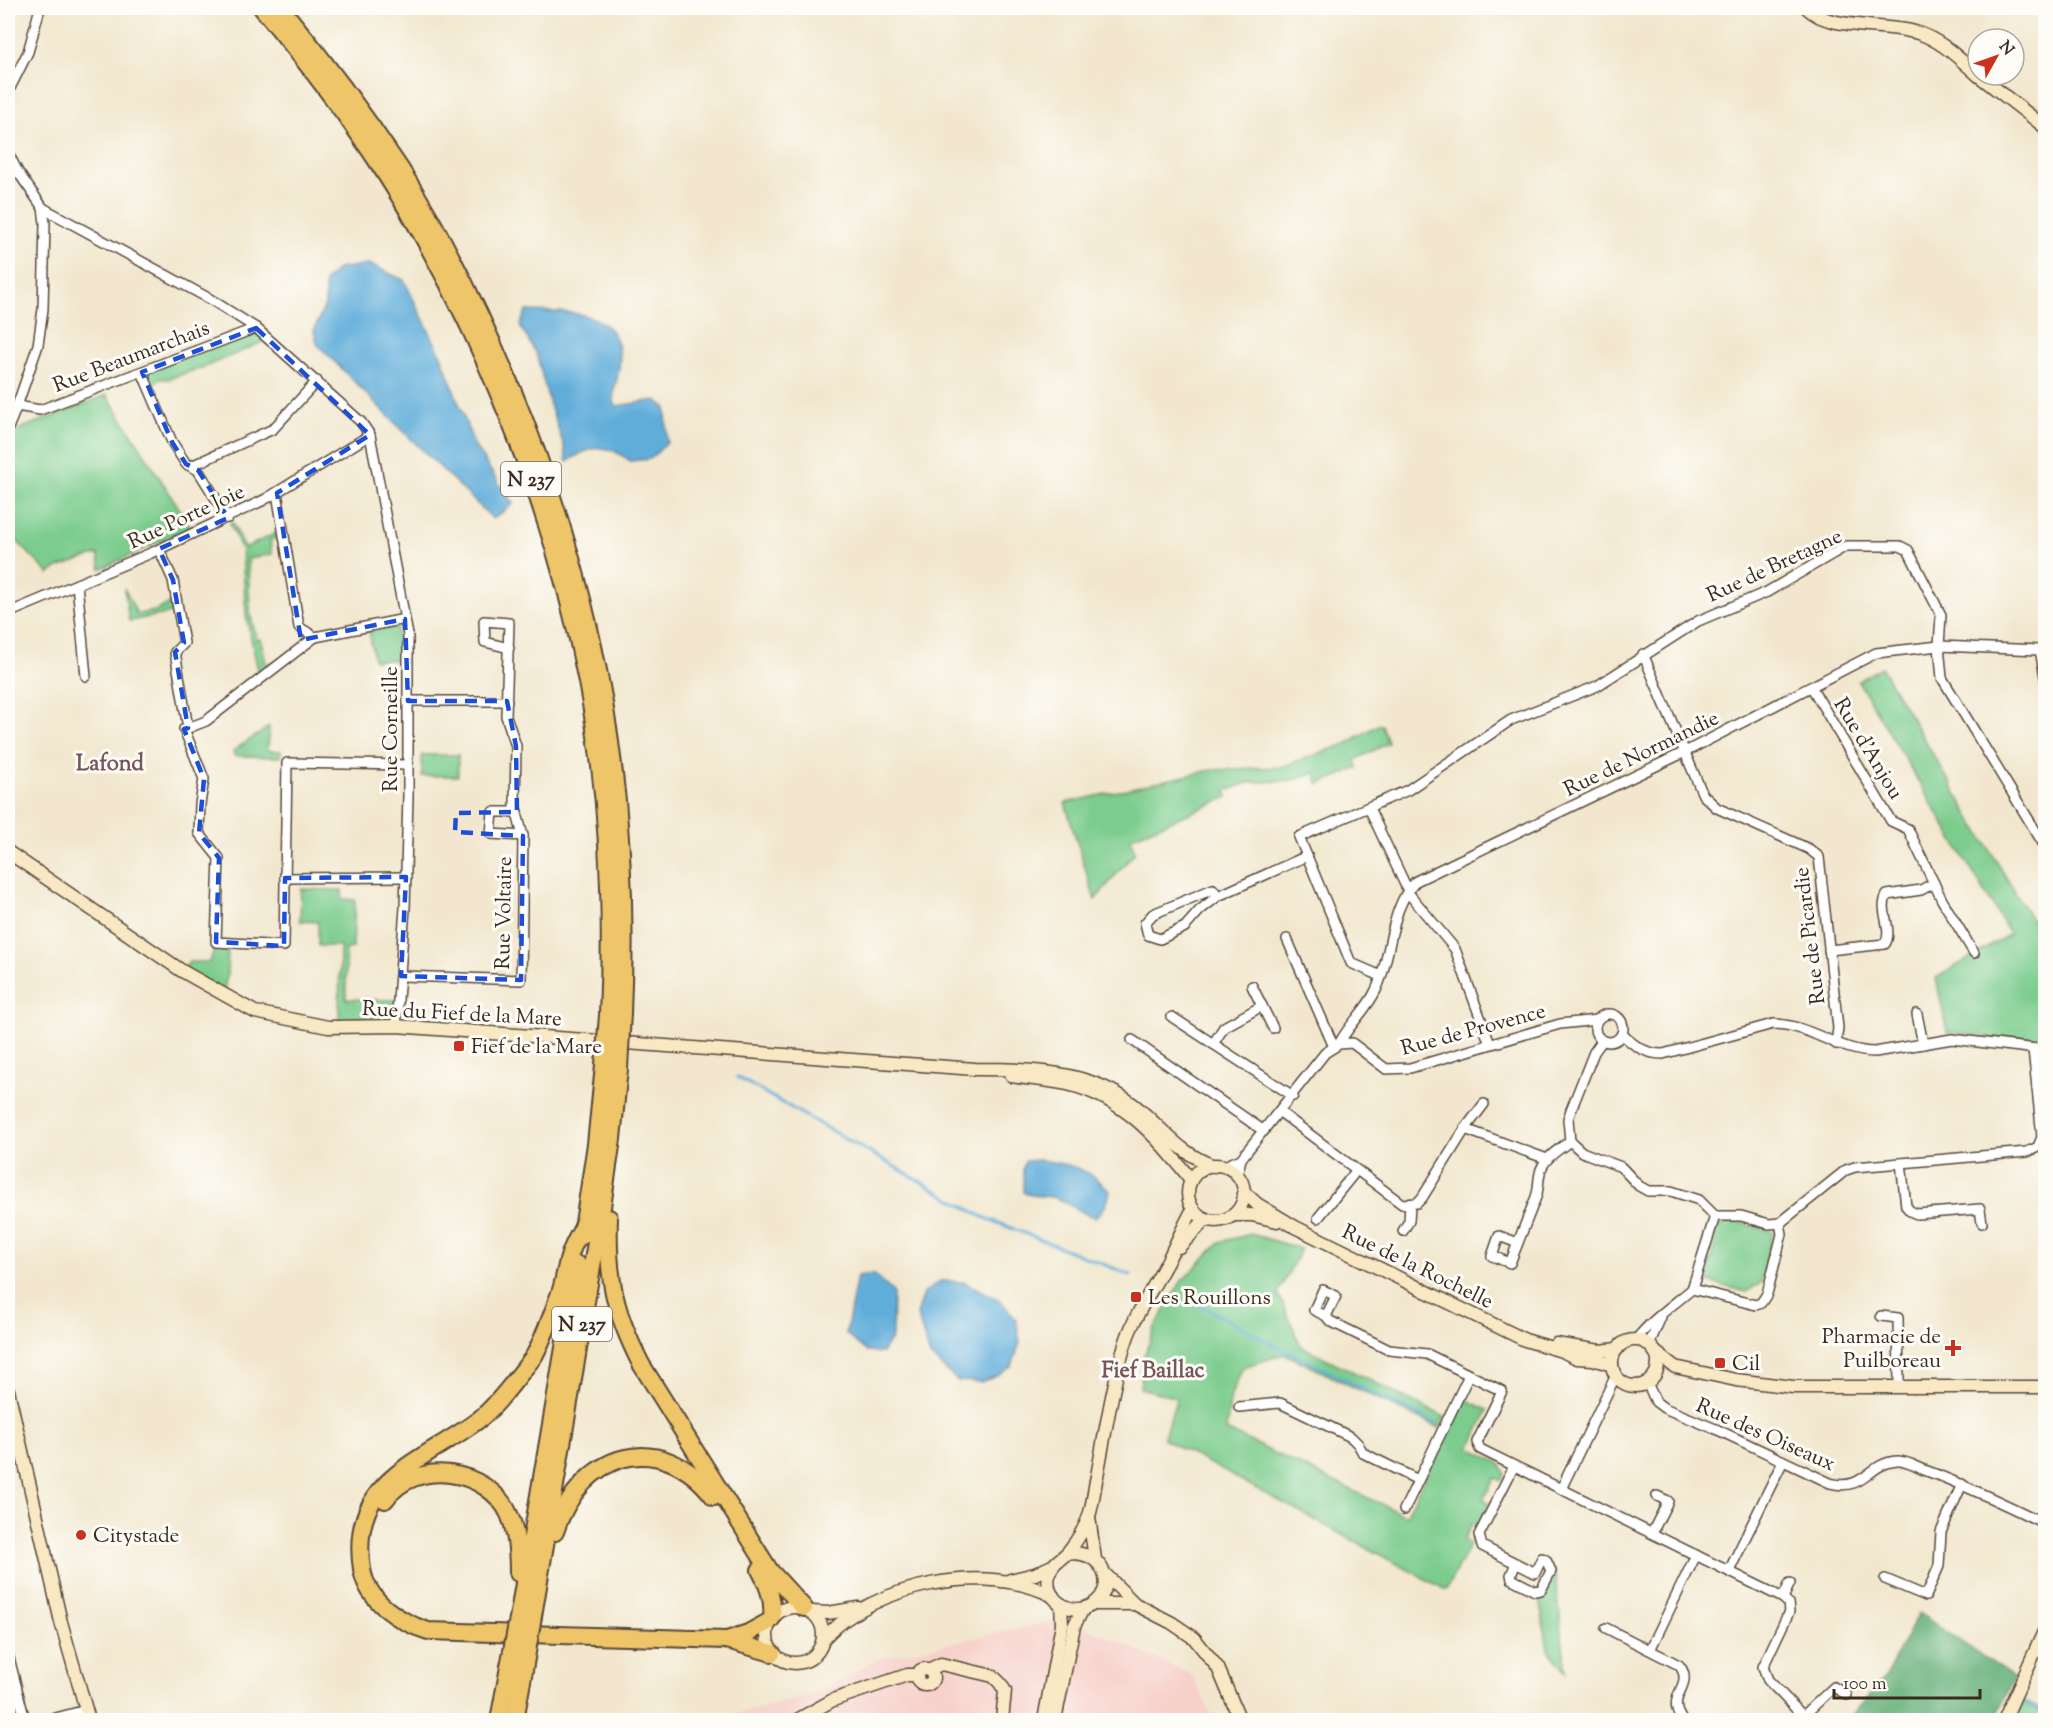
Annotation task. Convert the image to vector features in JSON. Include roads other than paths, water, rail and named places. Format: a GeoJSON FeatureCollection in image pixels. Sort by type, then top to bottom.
{"type":"FeatureCollection","features":[{"type":"Feature","properties":{"kind":"highway","name":"N 237"},"geometry":{"type":"LineString","coordinates":[[262,8],[342,110],[383,171],[420,233],[485,362],[535,489],[574,621],[597,745],[608,856],[610,960],[615,1014]]}},
{"type":"Feature","properties":{"kind":"highway","name":"N 237"},"geometry":{"type":"LineString","coordinates":[[281,8],[354,100],[402,172],[470,294],[544,470],[573,560],[594,642],[607,714],[621,824],[625,958],[615,1014],[611,1067],[612,1139],[539,1578],[526,1615]]}},
{"type":"Feature","properties":{"kind":"highway","name":"N 237"},"geometry":{"type":"LineString","coordinates":[[499,1720],[516,1669],[526,1615],[596,1144],[611,1067]]}},
{"type":"Feature","properties":{"kind":"highway"},"geometry":{"type":"LineString","coordinates":[[612,1139],[614,1180],[609,1219],[609,1270],[612,1293],[622,1325],[641,1364],[770,1571],[808,1610]]}},
{"type":"Feature","properties":{"kind":"highway"},"geometry":{"type":"LineString","coordinates":[[584,1225],[571,1250],[561,1292],[534,1355],[508,1390],[479,1420],[394,1476],[369,1506],[361,1524],[359,1549],[363,1574],[373,1594],[388,1612],[408,1624],[428,1631],[727,1640],[772,1653]]}},
{"type":"Feature","properties":{"kind":"highway"},"geometry":{"type":"LineString","coordinates":[[539,1578],[562,1513],[582,1481],[615,1460],[631,1457],[669,1460],[696,1477],[717,1500],[761,1572],[772,1602],[771,1619],[748,1633],[727,1640]]}},
{"type":"Feature","properties":{"kind":"highway"},"geometry":{"type":"LineString","coordinates":[[465,1632],[413,1615],[395,1604],[382,1590],[372,1573],[368,1551],[369,1530],[376,1512],[388,1496],[401,1485],[418,1477],[436,1473],[452,1474],[474,1479],[493,1491],[509,1513],[516,1536],[526,1615]]}},
{"type":"Feature","properties":{"kind":"highway","name":"N 237"},"geometry":{"type":"LineString","coordinates":[[515,1720],[516,1669]]}},
{"type":"Feature","properties":{"kind":"main road"},"geometry":{"type":"LineString","coordinates":[[1808,8],[1815,15],[1831,21],[1908,31],[1927,36],[1966,65]]}},
{"type":"Feature","properties":{"kind":"main road"},"geometry":{"type":"LineString","coordinates":[[1993,87],[2046,129]]}},
{"type":"Feature","properties":{"kind":"main road","name":"Rue du Fief de la Mare"},"geometry":{"type":"LineString","coordinates":[[8,852],[182,972],[255,1012],[327,1027],[396,1026],[1051,1072],[1092,1082],[1116,1093],[1133,1105],[1185,1153],[1218,1166]]}},
{"type":"Feature","properties":{"kind":"main road"},"geometry":{"type":"LineString","coordinates":[[8,865],[26,865]]}},
{"type":"Feature","properties":{"kind":"main road","name":"Rue du Fief de la Mare"},"geometry":{"type":"LineString","coordinates":[[975,1068],[1013,1077],[1066,1084],[1107,1099],[1145,1126],[1191,1180]]}},
{"type":"Feature","properties":{"kind":"main road"},"geometry":{"type":"LineString","coordinates":[[1218,1166],[1231,1170],[1237,1176],[1244,1192],[1234,1215],[1220,1221],[1206,1219],[1193,1209],[1188,1195],[1191,1180],[1197,1173],[1205,1168],[1218,1166]]}},
{"type":"Feature","properties":{"kind":"main road","name":"Rue de la Rochelle"},"geometry":{"type":"LineString","coordinates":[[1244,1192],[1257,1204],[1295,1227],[1525,1340],[1577,1358],[1593,1359],[1614,1370]]}},
{"type":"Feature","properties":{"kind":"main road"},"geometry":{"type":"LineString","coordinates":[[1193,1209],[1127,1336],[1114,1387],[1089,1517],[1095,1559],[1105,1574],[1135,1605],[1172,1623],[1194,1638],[1218,1668],[1240,1720]]}},
{"type":"Feature","properties":{"kind":"main road","name":"Rue de la Rochelle"},"geometry":{"type":"LineString","coordinates":[[1234,1215],[1252,1215],[1295,1227]]}},
{"type":"Feature","properties":{"kind":"main road"},"geometry":{"type":"LineString","coordinates":[[1168,1259],[1206,1219]]}},
{"type":"Feature","properties":{"kind":"main road","name":"Rue de la Rochelle"},"geometry":{"type":"LineString","coordinates":[[1525,1340],[1600,1351],[1617,1349]]}},
{"type":"Feature","properties":{"kind":"main road"},"geometry":{"type":"LineString","coordinates":[[1675,1367],[1651,1378],[1642,1385],[1624,1383],[1614,1370],[1617,1349],[1622,1344],[1635,1341],[1651,1348],[1675,1367],[1736,1380],[1793,1387],[2046,1387]]}},
{"type":"Feature","properties":{"kind":"main road"},"geometry":{"type":"LineString","coordinates":[[1651,1348],[1658,1362],[1651,1378]]}},
{"type":"Feature","properties":{"kind":"main road"},"geometry":{"type":"LineString","coordinates":[[8,1390],[14,1441],[87,1715]]}},
{"type":"Feature","properties":{"kind":"main road"},"geometry":{"type":"LineString","coordinates":[[823,1639],[837,1625],[862,1608],[902,1592],[940,1582],[1006,1581],[1035,1574],[1052,1566],[1066,1554],[1089,1517]]}},
{"type":"Feature","properties":{"kind":"main road"},"geometry":{"type":"LineString","coordinates":[[1066,1554],[1076,1552],[1095,1559]]}},
{"type":"Feature","properties":{"kind":"main road"},"geometry":{"type":"LineString","coordinates":[[1044,1720],[1062,1624],[1057,1600],[1049,1586],[1052,1566]]}},
{"type":"Feature","properties":{"kind":"main road"},"geometry":{"type":"LineString","coordinates":[[1055,1720],[1074,1626],[1088,1606],[1101,1596],[1105,1585],[1105,1574]]}},
{"type":"Feature","properties":{"kind":"main road"},"geometry":{"type":"LineString","coordinates":[[1006,1581],[1036,1588],[1068,1608],[1135,1605]]}},
{"type":"Feature","properties":{"kind":"main road"},"geometry":{"type":"LineString","coordinates":[[808,1610],[819,1619],[823,1628],[823,1639],[817,1654],[802,1663],[786,1662],[772,1653],[767,1643],[766,1632],[771,1619],[787,1608],[808,1610],[828,1612],[862,1608]]}},
{"type":"Feature","properties":{"kind":"main road"},"geometry":{"type":"LineString","coordinates":[[2004,1720],[2046,1627]]}},
{"type":"Feature","properties":{"kind":"main road"},"geometry":{"type":"LineString","coordinates":[[797,1720],[833,1700],[941,1664],[993,1677],[1000,1683],[1005,1691],[1002,1720]]}},
{"type":"Feature","properties":{"kind":"street"},"geometry":{"type":"LineString","coordinates":[[8,92],[28,52],[40,8]]}},
{"type":"Feature","properties":{"kind":"street"},"geometry":{"type":"LineString","coordinates":[[8,153],[43,208],[210,298],[256,328],[361,422],[370,435]]}},
{"type":"Feature","properties":{"kind":"street"},"geometry":{"type":"LineString","coordinates":[[8,178],[18,172]]}},
{"type":"Feature","properties":{"kind":"street"},"geometry":{"type":"LineString","coordinates":[[8,428],[18,406],[38,345],[43,309],[45,251],[43,208]]}},
{"type":"Feature","properties":{"kind":"street","name":"Rue Beaumarchais"},"geometry":{"type":"LineString","coordinates":[[18,406],[40,410],[256,328]]}},
{"type":"Feature","properties":{"kind":"street"},"geometry":{"type":"LineString","coordinates":[[142,372],[164,426],[186,464],[198,470],[228,518]]}},
{"type":"Feature","properties":{"kind":"street"},"geometry":{"type":"LineString","coordinates":[[191,466],[273,429],[317,381]]}},
{"type":"Feature","properties":{"kind":"street","name":"Rue Porte Joie"},"geometry":{"type":"LineString","coordinates":[[8,613],[228,518],[277,493],[370,435]]}},
{"type":"Feature","properties":{"kind":"street","name":"Rue Corneille"},"geometry":{"type":"LineString","coordinates":[[370,435],[408,635],[406,878],[396,1026]]}},
{"type":"Feature","properties":{"kind":"street"},"geometry":{"type":"LineString","coordinates":[[277,493],[302,647]]}},
{"type":"Feature","properties":{"kind":"street","name":"Rue de Bretagne"},"geometry":{"type":"LineString","coordinates":[[1306,856],[1299,837],[1408,790],[1511,720],[1597,686],[1643,654],[1698,621],[1767,592],[1846,546],[1900,546],[1908,550],[1941,615],[1939,646],[1942,678],[2046,848]]}},
{"type":"Feature","properties":{"kind":"street"},"geometry":{"type":"LineString","coordinates":[[159,549],[173,580],[184,643],[175,652],[188,728]]}},
{"type":"Feature","properties":{"kind":"street"},"geometry":{"type":"LineString","coordinates":[[77,584],[86,676]]}},
{"type":"Feature","properties":{"kind":"street"},"geometry":{"type":"LineString","coordinates":[[405,619],[315,637],[206,721],[184,729],[204,779],[199,833],[219,858],[216,942],[284,946],[287,763],[408,765]]}},
{"type":"Feature","properties":{"kind":"street"},"geometry":{"type":"LineString","coordinates":[[299,627],[315,637]]}},
{"type":"Feature","properties":{"kind":"street","name":"Rue de Normandie"},"geometry":{"type":"LineString","coordinates":[[1407,890],[1416,881],[1685,752],[1876,653],[1939,646],[2043,650]]}},
{"type":"Feature","properties":{"kind":"street","name":"Rue Voltaire"},"geometry":{"type":"LineString","coordinates":[[401,976],[521,980],[523,836],[517,812],[516,746],[507,716],[508,648]]}},
{"type":"Feature","properties":{"kind":"street"},"geometry":{"type":"LineString","coordinates":[[2043,650],[2046,682]]}},
{"type":"Feature","properties":{"kind":"street","name":"Rue de Picardie"},"geometry":{"type":"LineString","coordinates":[[1643,654],[1708,802],[1809,849],[1819,857],[1838,1028],[1836,1044]]}},
{"type":"Feature","properties":{"kind":"street","name":"Rue d'Anjou"},"geometry":{"type":"LineString","coordinates":[[1812,688],[1891,821],[1908,829],[1934,884],[1974,953]]}},
{"type":"Feature","properties":{"kind":"street"},"geometry":{"type":"LineString","coordinates":[[408,701],[507,701]]}},
{"type":"Feature","properties":{"kind":"street"},"geometry":{"type":"LineString","coordinates":[[1370,808],[1407,890],[1455,950],[1490,1044]]}},
{"type":"Feature","properties":{"kind":"street","name":"Rue Voltaire"},"geometry":{"type":"LineString","coordinates":[[517,812],[493,812],[490,834],[523,836]]}},
{"type":"Feature","properties":{"kind":"street"},"geometry":{"type":"LineString","coordinates":[[1218,896],[1213,889],[1153,914],[1145,923],[1148,935],[1160,939],[1185,927],[1200,910],[1218,896],[1306,856],[1351,963],[1381,976]]}},
{"type":"Feature","properties":{"kind":"street"},"geometry":{"type":"LineString","coordinates":[[285,878],[406,878]]}},
{"type":"Feature","properties":{"kind":"street"},"geometry":{"type":"LineString","coordinates":[[1830,950],[1885,944],[1888,935],[1884,902],[1887,895],[1921,890],[1934,884]]}},
{"type":"Feature","properties":{"kind":"street"},"geometry":{"type":"LineString","coordinates":[[1237,1176],[1241,1159],[1325,1053],[1337,1045],[1371,999],[1381,976],[1397,912],[1407,890]]}},
{"type":"Feature","properties":{"kind":"street"},"geometry":{"type":"LineString","coordinates":[[1287,939],[1337,1045]]}},
{"type":"Feature","properties":{"kind":"street"},"geometry":{"type":"LineString","coordinates":[[1252,986],[1273,1028]]}},
{"type":"Feature","properties":{"kind":"street"},"geometry":{"type":"LineString","coordinates":[[1213,1044],[1224,1027],[1262,1006]]}},
{"type":"Feature","properties":{"kind":"street"},"geometry":{"type":"LineString","coordinates":[[1614,1014],[1622,1021],[1622,1034],[1614,1041],[1602,1041],[1595,1032],[1597,1020],[1603,1015],[1614,1014]]}},
{"type":"Feature","properties":{"kind":"street"},"geometry":{"type":"LineString","coordinates":[[1917,1014],[1923,1044]]}},
{"type":"Feature","properties":{"kind":"street"},"geometry":{"type":"LineString","coordinates":[[1172,1017],[1293,1096]]}},
{"type":"Feature","properties":{"kind":"street","name":"Rue de Provence"},"geometry":{"type":"LineString","coordinates":[[1352,1043],[1386,1069],[1410,1068],[1560,1024],[1597,1020]]}},
{"type":"Feature","properties":{"kind":"street"},"geometry":{"type":"LineString","coordinates":[[1622,1034],[1646,1052],[1654,1054],[1663,1054],[1773,1024],[1791,1026],[1836,1044],[1865,1052],[1963,1040],[2046,1050]]}},
{"type":"Feature","properties":{"kind":"street"},"geometry":{"type":"LineString","coordinates":[[1337,1045],[1352,1043],[1349,1034],[1350,1026]]}},
{"type":"Feature","properties":{"kind":"street"},"geometry":{"type":"LineString","coordinates":[[1132,1040],[1264,1131]]}},
{"type":"Feature","properties":{"kind":"street"},"geometry":{"type":"LineString","coordinates":[[1602,1041],[1594,1052],[1568,1119],[1570,1141],[1582,1152],[1621,1167],[1639,1186],[1648,1191],[1671,1191],[1699,1200],[1715,1216],[1741,1216],[1769,1224],[1780,1223],[1846,1170],[1855,1167],[2026,1152],[2038,1147],[2042,1137],[2033,1049]]}},
{"type":"Feature","properties":{"kind":"street"},"geometry":{"type":"LineString","coordinates":[[1280,1112],[1402,1204],[1410,1205],[1422,1198],[1465,1129],[1484,1104]]}},
{"type":"Feature","properties":{"kind":"street"},"geometry":{"type":"LineString","coordinates":[[1465,1129],[1547,1159]]}},
{"type":"Feature","properties":{"kind":"street"},"geometry":{"type":"LineString","coordinates":[[1518,1243],[1536,1197],[1540,1173],[1547,1159],[1570,1141]]}},
{"type":"Feature","properties":{"kind":"street"},"geometry":{"type":"LineString","coordinates":[[1218,1166],[1241,1159]]}},
{"type":"Feature","properties":{"kind":"street"},"geometry":{"type":"LineString","coordinates":[[1901,1163],[1906,1206],[1910,1211],[1917,1214],[1980,1209],[1982,1223]]}},
{"type":"Feature","properties":{"kind":"street"},"geometry":{"type":"LineString","coordinates":[[1318,1218],[1356,1171]]}},
{"type":"Feature","properties":{"kind":"street"},"geometry":{"type":"LineString","coordinates":[[1403,1231],[1409,1221],[1410,1205]]}},
{"type":"Feature","properties":{"kind":"street"},"geometry":{"type":"LineString","coordinates":[[1651,1348],[1657,1323],[1664,1313],[1692,1289],[1715,1216]]}},
{"type":"Feature","properties":{"kind":"street"},"geometry":{"type":"LineString","coordinates":[[1692,1289],[1756,1305],[1761,1303],[1767,1294],[1782,1234],[1780,1223]]}},
{"type":"Feature","properties":{"kind":"street"},"geometry":{"type":"LineString","coordinates":[[1635,1341],[1655,1317],[1664,1313]]}},
{"type":"Feature","properties":{"kind":"street"},"geometry":{"type":"LineString","coordinates":[[1326,1316],[1330,1321],[1389,1350],[1427,1354],[1502,1391],[1477,1442],[1478,1447],[1783,1598],[1788,1603],[1789,1612],[1763,1667],[1768,1680],[1800,1718],[1833,1687],[1847,1695]]}},
{"type":"Feature","properties":{"kind":"street"},"geometry":{"type":"LineString","coordinates":[[1881,1316],[1898,1318],[1899,1387]]}},
{"type":"Feature","properties":{"kind":"street"},"geometry":{"type":"LineString","coordinates":[[1561,1489],[1614,1370]]}},
{"type":"Feature","properties":{"kind":"street"},"geometry":{"type":"LineString","coordinates":[[1404,1510],[1469,1375]]}},
{"type":"Feature","properties":{"kind":"street","name":"Rue des Oiseaux"},"geometry":{"type":"LineString","coordinates":[[1651,1378],[1656,1402],[1664,1408],[1718,1430],[1830,1483],[1841,1486],[1853,1485],[1881,1466],[1900,1461],[1962,1484],[2046,1524]]}},
{"type":"Feature","properties":{"kind":"street"},"geometry":{"type":"LineString","coordinates":[[1239,1407],[1280,1403],[1351,1437],[1363,1453],[1418,1480]]}},
{"type":"Feature","properties":{"kind":"street"},"geometry":{"type":"LineString","coordinates":[[1729,1571],[1783,1461]]}},
{"type":"Feature","properties":{"kind":"street"},"geometry":{"type":"LineString","coordinates":[[1514,1466],[1479,1535],[1482,1546],[1516,1563],[1535,1573],[1542,1558],[1546,1560],[1551,1571],[1541,1590],[1535,1591],[1512,1579],[1510,1575],[1516,1563]]}},
{"type":"Feature","properties":{"kind":"street"},"geometry":{"type":"LineString","coordinates":[[1885,1579],[1926,1596],[1939,1566],[1941,1532],[1962,1484]]}},
{"type":"Feature","properties":{"kind":"street"},"geometry":{"type":"LineString","coordinates":[[1652,1533],[1668,1501],[1657,1496]]}},
{"type":"Feature","properties":{"kind":"street"},"geometry":{"type":"LineString","coordinates":[[1650,1650],[1696,1555]]}},
{"type":"Feature","properties":{"kind":"street"},"geometry":{"type":"LineString","coordinates":[[1783,1598],[1790,1583]]}},
{"type":"Feature","properties":{"kind":"street"},"geometry":{"type":"LineString","coordinates":[[1606,1628],[1679,1665],[1684,1671],[1684,1681],[1675,1707],[1682,1720]]}},
{"type":"Feature","properties":{"kind":"street"},"geometry":{"type":"LineString","coordinates":[[8,1654],[25,1720]]}},
{"type":"Feature","properties":{"kind":"street"},"geometry":{"type":"LineString","coordinates":[[48,1720],[87,1715]]}},
{"type":"Feature","properties":{"kind":"water"},"geometry":{"type":"Polygon","coordinates":[[[369,264],[404,280],[441,355],[475,447],[513,504],[493,519],[317,344],[314,330],[325,305],[325,281],[338,269],[369,264]]]}},
{"type":"Feature","properties":{"kind":"water"},"geometry":{"type":"Polygon","coordinates":[[[526,311],[576,314],[604,324],[614,335],[619,350],[619,370],[614,393],[616,406],[656,400],[666,408],[667,443],[650,459],[630,461],[606,448],[598,448],[584,452],[567,462],[536,353],[520,326],[526,311]]]}},
{"type":"Feature","properties":{"kind":"water"},"geometry":{"type":"Polygon","coordinates":[[[1039,1160],[1078,1168],[1102,1183],[1110,1191],[1102,1211],[1096,1217],[1090,1216],[1058,1199],[1023,1192],[1025,1161],[1039,1160]]]}},
{"type":"Feature","properties":{"kind":"water"},"geometry":{"type":"Polygon","coordinates":[[[874,1274],[893,1292],[892,1337],[882,1353],[867,1352],[846,1334],[857,1276],[874,1274]]]}},
{"type":"Feature","properties":{"kind":"water"},"geometry":{"type":"Polygon","coordinates":[[[940,1281],[964,1282],[1000,1300],[1016,1319],[1020,1342],[1012,1366],[999,1375],[981,1382],[958,1381],[930,1356],[917,1315],[924,1293],[940,1281]]]}},
{"type":"Feature","properties":{"kind":"waterway"},"geometry":{"type":"LineString","coordinates":[[737,1077],[983,1217],[1131,1275]]}},
{"type":"Feature","properties":{"kind":"waterway"},"geometry":{"type":"LineString","coordinates":[[1189,1299],[1286,1351],[1435,1423]]}},
{"type":"Feature","properties":{"kind":"waterway"},"geometry":{"type":"LineString","coordinates":[[2017,1699],[2046,1715]]}},
{"type":"Feature","properties":{"kind":"place","name":"Fief de la Mare"},"geometry":{"type":"Point","coordinates":[459,1046]}},
{"type":"Feature","properties":{"kind":"place","name":"Les Rouillons"},"geometry":{"type":"Point","coordinates":[1136,1297]}},
{"type":"Feature","properties":{"kind":"place","name":"Pharmacie de Puilboreau"},"geometry":{"type":"Point","coordinates":[1953,1348]}},
{"type":"Feature","properties":{"kind":"place","name":"Cil"},"geometry":{"type":"Point","coordinates":[1720,1363]}},
{"type":"Feature","properties":{"kind":"place","name":"Citystade"},"geometry":{"type":"Point","coordinates":[81,1535]}},
{"type":"Feature","properties":{"kind":"district","name":"Lafond"},"geometry":{"type":"Point","coordinates":[110,762]}},
{"type":"Feature","properties":{"kind":"district","name":"Fief Baillac"},"geometry":{"type":"Point","coordinates":[1153,1369]}}]}
